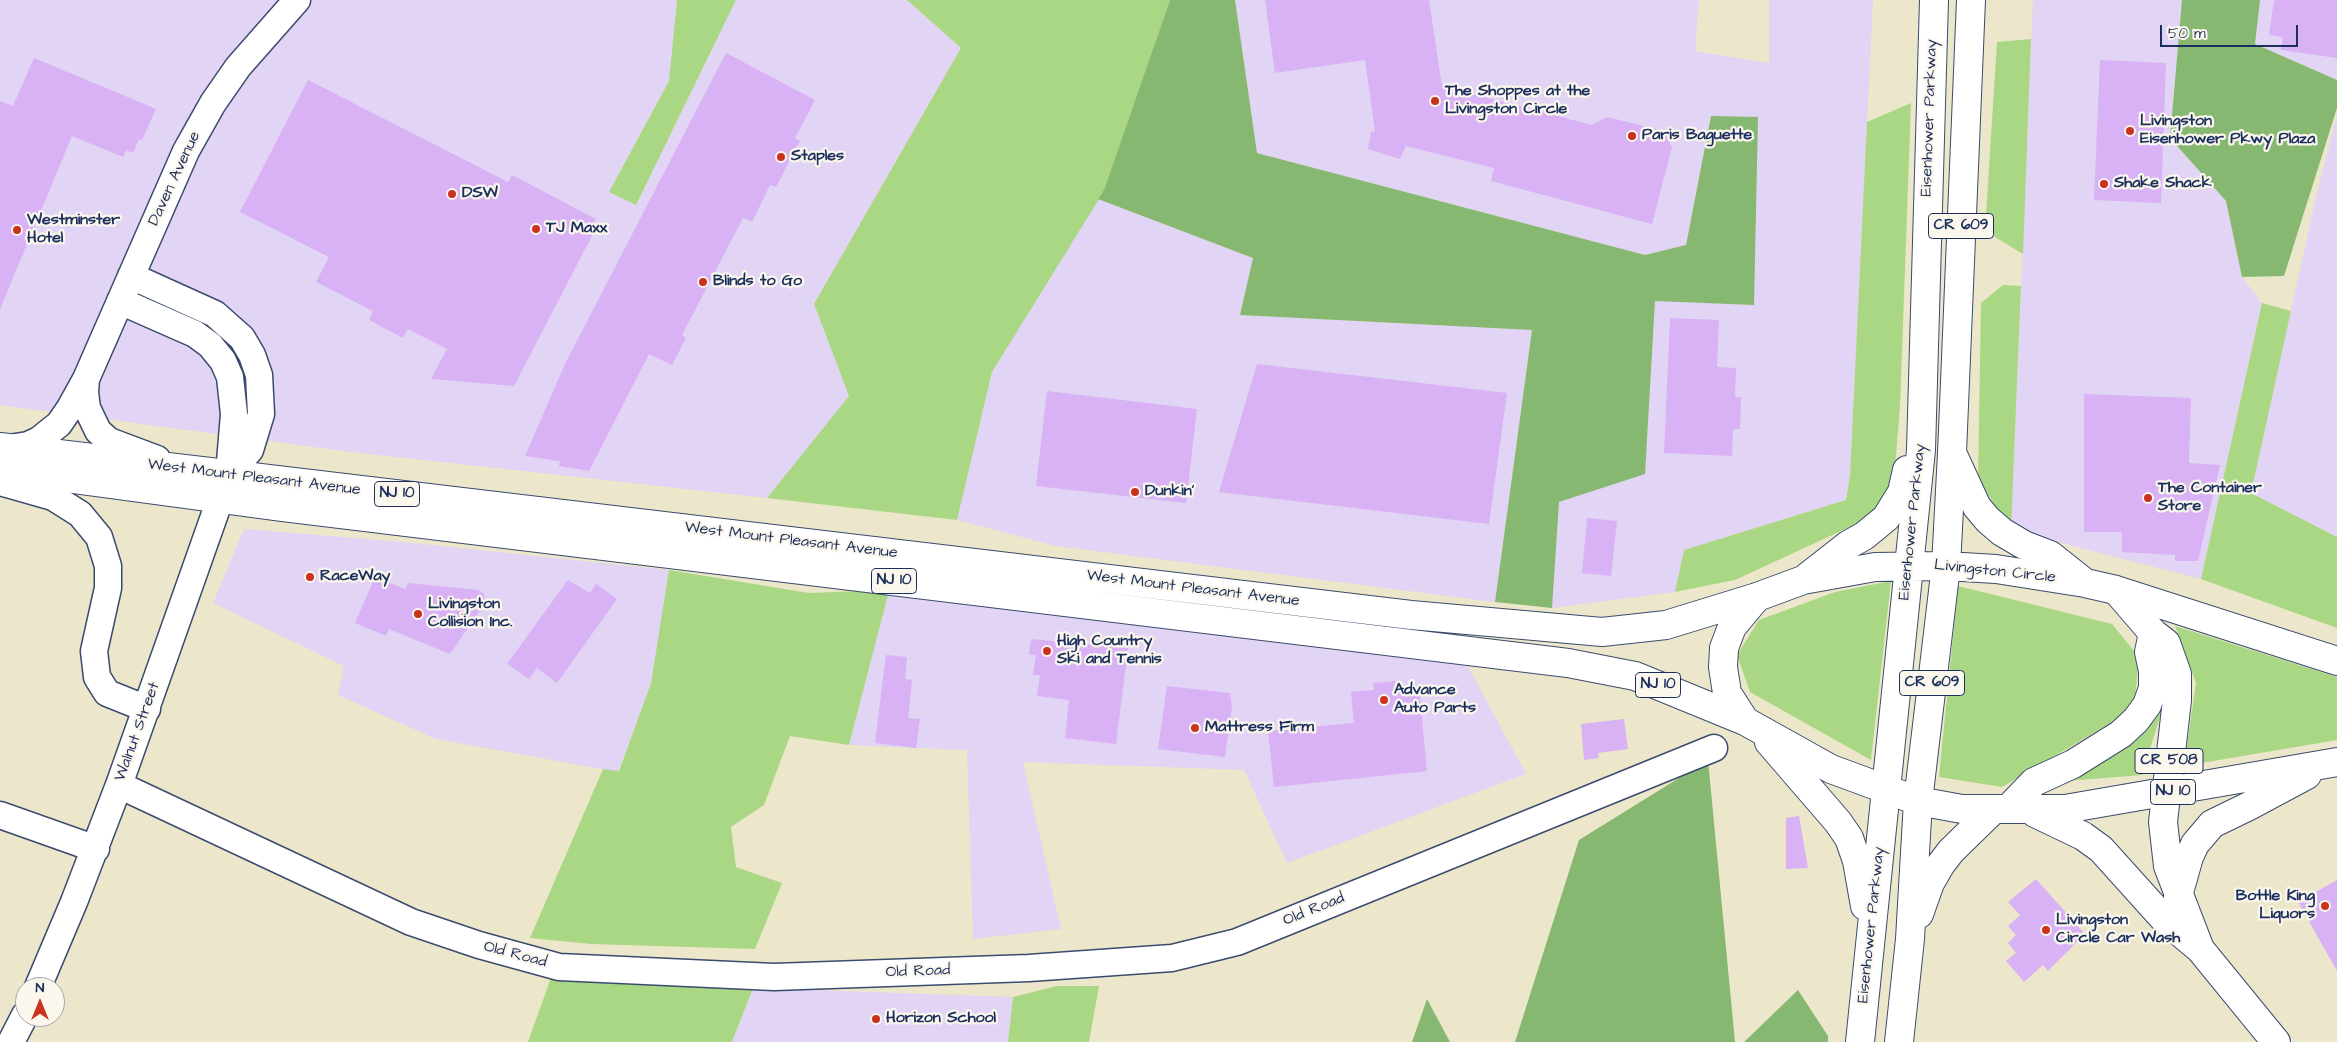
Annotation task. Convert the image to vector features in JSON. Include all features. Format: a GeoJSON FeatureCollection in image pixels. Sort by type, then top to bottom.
{"type":"FeatureCollection","features":[{"type":"Feature","properties":{"kind":"main road","name":"Eisenhower Parkway"},"geometry":{"type":"LineString","coordinates":[[1860,1042],[1921,450],[1934,0]]}},
{"type":"Feature","properties":{"kind":"main road","name":"Eisenhower Parkway"},"geometry":{"type":"LineString","coordinates":[[1899,1042],[1910,939],[1918,801],[1946,566],[1971,0]]}},
{"type":"Feature","properties":{"kind":"main road"},"geometry":{"type":"LineString","coordinates":[[1803,580],[1886,518],[1902,492],[1906,472],[1921,450]]}},
{"type":"Feature","properties":{"kind":"main road"},"geometry":{"type":"LineString","coordinates":[[1952,453],[1977,507],[1988,520],[2002,532],[2024,545],[2050,556],[2085,583]]}},
{"type":"Feature","properties":{"kind":"main road","name":"West Mount Pleasant Avenue"},"geometry":{"type":"LineString","coordinates":[[3,455],[1568,663],[1635,676],[1751,725]]}},
{"type":"Feature","properties":{"kind":"main road","name":"West Mount Pleasant Avenue"},"geometry":{"type":"LineString","coordinates":[[217,482],[1525,626],[1602,632],[1634,631],[1666,626],[1757,598]]}},
{"type":"Feature","properties":{"kind":"main road","name":"Livingston Circle"},"geometry":{"type":"LineString","coordinates":[[1757,598],[1803,580],[1875,567],[1908,566],[1996,569],[2085,583],[2116,590]]}},
{"type":"Feature","properties":{"kind":"main road","name":"NJ 10"},"geometry":{"type":"LineString","coordinates":[[2116,590],[2337,661]]}},
{"type":"Feature","properties":{"kind":"main road","name":"CR 508"},"geometry":{"type":"LineString","coordinates":[[2116,590],[2152,633],[2166,643],[2177,674],[2177,700],[2163,822],[2168,866],[2200,949]]}},
{"type":"Feature","properties":{"kind":"main road"},"geometry":{"type":"LineString","coordinates":[[1757,598],[1732,627],[1724,648],[1727,693],[1751,725],[1838,822],[1849,838],[1857,861],[1871,940]]}},
{"type":"Feature","properties":{"kind":"main road"},"geometry":{"type":"LineString","coordinates":[[1910,939],[1930,883],[1951,851],[2010,809],[2034,782],[2074,764],[2121,734],[2136,720],[2147,705],[2153,688],[2153,672],[2149,652],[2152,633]]}},
{"type":"Feature","properties":{"kind":"main road","name":"NJ 10"},"geometry":{"type":"LineString","coordinates":[[1751,725],[1832,770],[1918,801],[1962,809],[2065,809],[2332,763]]}},
{"type":"Feature","properties":{"kind":"main road"},"geometry":{"type":"LineString","coordinates":[[2178,896],[2195,844],[2212,824],[2332,763]]}},
{"type":"Feature","properties":{"kind":"main road","name":"CR 508"},"geometry":{"type":"LineString","coordinates":[[2010,809],[2063,825],[2101,849],[2165,920],[2200,949],[2276,1042]]}},
{"type":"Feature","properties":{"kind":"street","name":"Daven Avenue"},"geometry":{"type":"LineString","coordinates":[[3,455],[28,445],[49,433],[66,413],[86,379],[183,158],[213,104],[238,67],[297,0]]}},
{"type":"Feature","properties":{"kind":"street","name":"Walnut Street"},"geometry":{"type":"LineString","coordinates":[[131,276],[215,314],[242,338],[252,356],[259,375],[262,414],[250,450],[217,482]]}},
{"type":"Feature","properties":{"kind":"street","name":"Walnut Street"},"geometry":{"type":"LineString","coordinates":[[42,977],[96,849],[147,709],[217,482],[234,414],[230,376],[223,361],[210,344],[195,334],[120,301]]}},
{"type":"Feature","properties":{"kind":"street","name":"Daven Avenue"},"geometry":{"type":"LineString","coordinates":[[86,379],[87,408],[98,431],[109,441],[217,482]]}},
{"type":"Feature","properties":{"kind":"street"},"geometry":{"type":"LineString","coordinates":[[0,482],[53,497],[80,514],[99,537],[108,566],[108,588],[94,651],[96,677],[106,693],[147,709]]}},
{"type":"Feature","properties":{"kind":"street","name":"Old Road"},"geometry":{"type":"LineString","coordinates":[[120,785],[411,922],[479,945],[559,967],[774,977],[1029,968],[1182,956],[1237,942],[1714,748]]}},
{"type":"Feature","properties":{"kind":"street"},"geometry":{"type":"LineString","coordinates":[[0,815],[96,849]]}},
{"type":"Feature","properties":{"kind":"street"},"geometry":{"type":"LineString","coordinates":[[11,1042],[19,1027]]}},
{"type":"Feature","properties":{"kind":"shaded area"},"geometry":{"type":"Polygon","coordinates":[[[0,0],[677,0],[669,81],[609,192],[636,205],[736,0],[907,0],[961,48],[814,304],[849,396],[767,498],[351,452],[0,405],[0,0]]]}},
{"type":"Feature","properties":{"kind":"shaded area"},"geometry":{"type":"Polygon","coordinates":[[[1235,0],[1699,0],[1695,51],[1769,63],[1769,0],[1873,0],[1850,476],[1846,500],[1684,550],[1675,592],[1552,608],[1559,502],[1645,473],[1655,300],[1754,305],[1711,116],[1686,245],[1645,255],[1257,153],[1235,0]]]}},
{"type":"Feature","properties":{"kind":"shaded area"},"geometry":{"type":"Polygon","coordinates":[[[2033,0],[2182,0],[2170,138],[2226,201],[2242,277],[2262,303],[2201,579],[2011,530],[2033,0]]]}},
{"type":"Feature","properties":{"kind":"shaded area"},"geometry":{"type":"Polygon","coordinates":[[[2260,0],[2337,0],[2337,80],[2255,44],[2260,0]]]}},
{"type":"Feature","properties":{"kind":"shaded area"},"geometry":{"type":"Polygon","coordinates":[[[2337,115],[2337,537],[2251,493],[2315,201],[2337,115]]]}},
{"type":"Feature","properties":{"kind":"shaded area"},"geometry":{"type":"Polygon","coordinates":[[[1098,199],[1253,258],[1240,315],[1532,330],[1495,602],[1056,546],[957,520],[992,372],[1098,199]]]}},
{"type":"Feature","properties":{"kind":"shaded area"},"geometry":{"type":"Polygon","coordinates":[[[244,529],[403,542],[669,570],[651,683],[618,772],[436,739],[338,695],[344,666],[213,603],[244,529]]]}},
{"type":"Feature","properties":{"kind":"shaded area"},"geometry":{"type":"Polygon","coordinates":[[[888,595],[1464,659],[1526,774],[1287,863],[1244,770],[1023,762],[1061,929],[973,939],[967,750],[849,745],[888,595]]]}},
{"type":"Feature","properties":{"kind":"shaded area","name":"Horizon School"},"geometry":{"type":"Polygon","coordinates":[[[753,988],[1013,997],[1008,1042],[732,1042],[753,988]]]}},
{"type":"Feature","properties":{"kind":"green space"},"geometry":{"type":"Polygon","coordinates":[[[677,0],[736,0],[636,205],[609,192],[669,81],[677,0]]]}},
{"type":"Feature","properties":{"kind":"green space"},"geometry":{"type":"Polygon","coordinates":[[[907,0],[1170,0],[1104,191],[992,372],[957,520],[767,498],[849,396],[814,304],[961,48],[907,0]]]}},
{"type":"Feature","properties":{"kind":"green space"},"geometry":{"type":"Polygon","coordinates":[[[1170,0],[1235,0],[1257,153],[1645,255],[1686,245],[1711,116],[1758,117],[1754,305],[1655,301],[1645,474],[1559,502],[1552,608],[1495,602],[1532,330],[1240,315],[1253,258],[1098,199],[1104,190],[1170,0]]]}},
{"type":"Feature","properties":{"kind":"green space"},"geometry":{"type":"Polygon","coordinates":[[[2182,0],[2260,0],[2255,44],[2337,80],[2337,108],[2284,276],[2242,277],[2226,201],[2170,138],[2182,0]]]}},
{"type":"Feature","properties":{"kind":"green space"},"geometry":{"type":"Polygon","coordinates":[[[2031,39],[2023,254],[1985,231],[1997,42],[2031,39]]]}},
{"type":"Feature","properties":{"kind":"green space"},"geometry":{"type":"Polygon","coordinates":[[[1911,103],[1900,407],[1893,491],[1867,519],[1735,580],[1675,592],[1684,550],[1846,500],[1850,476],[1867,122],[1911,103]]]}},
{"type":"Feature","properties":{"kind":"green space"},"geometry":{"type":"Polygon","coordinates":[[[2003,285],[2021,286],[2011,530],[1978,480],[1981,303],[2003,285]]]}},
{"type":"Feature","properties":{"kind":"green space"},"geometry":{"type":"Polygon","coordinates":[[[2262,303],[2291,311],[2251,493],[2337,537],[2337,628],[2201,579],[2262,303]]]}},
{"type":"Feature","properties":{"kind":"green space"},"geometry":{"type":"Polygon","coordinates":[[[669,570],[809,593],[861,591],[888,595],[849,745],[790,736],[764,805],[731,827],[736,867],[782,883],[755,949],[591,944],[530,938],[603,769],[619,771],[651,683],[669,570]]]}},
{"type":"Feature","properties":{"kind":"green space"},"geometry":{"type":"Polygon","coordinates":[[[1891,581],[1871,760],[1750,692],[1737,655],[1759,620],[1835,592],[1891,581]]]}},
{"type":"Feature","properties":{"kind":"green space"},"geometry":{"type":"Polygon","coordinates":[[[1958,586],[2112,624],[2139,657],[2134,709],[2002,787],[1939,777],[1958,586]]]}},
{"type":"Feature","properties":{"kind":"green space"},"geometry":{"type":"Polygon","coordinates":[[[2175,626],[2337,677],[2337,740],[2184,766],[2196,683],[2175,626]]]}},
{"type":"Feature","properties":{"kind":"green space"},"geometry":{"type":"Polygon","coordinates":[[[2163,707],[2142,775],[2067,781],[2131,743],[2163,707]]]}},
{"type":"Feature","properties":{"kind":"green space"},"geometry":{"type":"Polygon","coordinates":[[[1708,760],[1735,1042],[1515,1042],[1579,840],[1708,760]]]}},
{"type":"Feature","properties":{"kind":"green space"},"geometry":{"type":"Polygon","coordinates":[[[552,975],[753,988],[732,1042],[528,1042],[552,975]]]}},
{"type":"Feature","properties":{"kind":"green space"},"geometry":{"type":"Polygon","coordinates":[[[1057,986],[1099,986],[1089,1042],[1008,1042],[1013,997],[1057,986]]]}},
{"type":"Feature","properties":{"kind":"green space"},"geometry":{"type":"Polygon","coordinates":[[[1798,990],[1828,1036],[1828,1042],[1744,1042],[1798,990]]]}},
{"type":"Feature","properties":{"kind":"green space"},"geometry":{"type":"Polygon","coordinates":[[[1427,999],[1450,1042],[1412,1042],[1427,999]]]}},
{"type":"Feature","properties":{"kind":"building","name":"The Shoppes at the Livingston Circle"},"geometry":{"type":"Polygon","coordinates":[[[1265,0],[1429,0],[1442,86],[1592,125],[1607,117],[1664,131],[1672,147],[1652,224],[1491,181],[1494,168],[1406,146],[1400,159],[1368,149],[1371,132],[1375,131],[1365,60],[1275,73],[1265,0]]]}},
{"type":"Feature","properties":{"kind":"building"},"geometry":{"type":"Polygon","coordinates":[[[2274,0],[2337,0],[2337,58],[2281,50],[2283,37],[2269,35],[2274,0]]]}},
{"type":"Feature","properties":{"kind":"building"},"geometry":{"type":"Polygon","coordinates":[[[726,53],[815,100],[795,138],[800,141],[776,187],[770,185],[752,222],[743,218],[682,335],[686,338],[672,365],[649,354],[589,471],[559,466],[560,461],[525,456],[565,364],[726,53]]]}},
{"type":"Feature","properties":{"kind":"building","name":"Westminster Hotel"},"geometry":{"type":"Polygon","coordinates":[[[34,58],[156,109],[142,140],[139,139],[133,153],[126,150],[123,157],[72,136],[0,309],[0,101],[13,106],[34,58]]]}},
{"type":"Feature","properties":{"kind":"building","name":"Livingston Eisenhower Pkwy Plaza"},"geometry":{"type":"Polygon","coordinates":[[[2100,60],[2166,63],[2161,203],[2094,200],[2100,60]]]}},
{"type":"Feature","properties":{"kind":"building"},"geometry":{"type":"Polygon","coordinates":[[[308,80],[508,182],[512,175],[596,219],[592,226],[596,228],[514,386],[431,379],[447,349],[408,329],[403,338],[369,320],[373,311],[316,282],[329,257],[240,212],[308,80]]]}},
{"type":"Feature","properties":{"kind":"building"},"geometry":{"type":"Polygon","coordinates":[[[1670,318],[1719,320],[1717,367],[1736,368],[1735,397],[1741,397],[1740,429],[1733,429],[1732,456],[1664,453],[1670,318]]]}},
{"type":"Feature","properties":{"kind":"building"},"geometry":{"type":"Polygon","coordinates":[[[1257,364],[1507,393],[1489,524],[1219,492],[1257,364]]]}},
{"type":"Feature","properties":{"kind":"building"},"geometry":{"type":"Polygon","coordinates":[[[1047,391],[1197,409],[1186,503],[1036,486],[1047,391]]]}},
{"type":"Feature","properties":{"kind":"building","name":"The Container Store"},"geometry":{"type":"Polygon","coordinates":[[[2084,394],[2191,398],[2189,463],[2220,465],[2198,561],[2175,561],[2175,555],[2122,552],[2122,532],[2084,532],[2084,394]]]}},
{"type":"Feature","properties":{"kind":"building"},"geometry":{"type":"Polygon","coordinates":[[[1587,518],[1617,521],[1611,576],[1582,573],[1587,518]]]}},
{"type":"Feature","properties":{"kind":"building","name":"Livingston Collision Inc."},"geometry":{"type":"Polygon","coordinates":[[[375,577],[405,589],[408,583],[478,590],[484,594],[485,603],[450,654],[389,629],[386,636],[355,623],[375,577]]]}},
{"type":"Feature","properties":{"kind":"building"},"geometry":{"type":"Polygon","coordinates":[[[568,580],[590,593],[596,584],[617,599],[557,683],[537,668],[529,679],[507,664],[568,580]]]}},
{"type":"Feature","properties":{"kind":"building"},"geometry":{"type":"Polygon","coordinates":[[[1031,639],[1128,648],[1116,744],[1065,738],[1069,700],[1037,696],[1040,675],[1033,675],[1036,655],[1029,654],[1031,639]]]}},
{"type":"Feature","properties":{"kind":"building"},"geometry":{"type":"Polygon","coordinates":[[[886,655],[907,657],[905,679],[912,680],[908,718],[920,719],[916,748],[875,743],[886,655]]]}},
{"type":"Feature","properties":{"kind":"building"},"geometry":{"type":"Polygon","coordinates":[[[1397,681],[1398,688],[1419,686],[1427,771],[1274,787],[1268,731],[1354,723],[1351,692],[1374,690],[1373,683],[1397,681]]]}},
{"type":"Feature","properties":{"kind":"building","name":"Mattress Firm"},"geometry":{"type":"Polygon","coordinates":[[[1167,686],[1230,693],[1232,707],[1225,757],[1158,749],[1167,686]]]}},
{"type":"Feature","properties":{"kind":"building"},"geometry":{"type":"Polygon","coordinates":[[[1624,719],[1628,749],[1598,753],[1599,758],[1584,760],[1581,724],[1624,719]]]}},
{"type":"Feature","properties":{"kind":"building"},"geometry":{"type":"Polygon","coordinates":[[[1799,816],[1808,868],[1786,869],[1786,818],[1799,816]]]}},
{"type":"Feature","properties":{"kind":"building","name":"Livingston Circle Car Wash"},"geometry":{"type":"Polygon","coordinates":[[[2036,879],[2085,934],[2048,971],[2043,965],[2024,982],[2006,961],[2016,953],[2008,943],[2016,935],[2008,926],[2020,915],[2008,902],[2036,879]]]}},
{"type":"Feature","properties":{"kind":"building"},"geometry":{"type":"Polygon","coordinates":[[[2337,880],[2337,971],[2298,902],[2337,880]]]}},
{"type":"Feature","properties":{"kind":"place","name":"The Shoppes at the Livingston Circle"},"geometry":{"type":"Point","coordinates":[1435,101]}},
{"type":"Feature","properties":{"kind":"place","name":"Livingston Eisenhower Pkwy Plaza"},"geometry":{"type":"Point","coordinates":[2130,131]}},
{"type":"Feature","properties":{"kind":"place","name":"Paris Baguette"},"geometry":{"type":"Point","coordinates":[1632,136]}},
{"type":"Feature","properties":{"kind":"place","name":"Staples"},"geometry":{"type":"Point","coordinates":[781,157]}},
{"type":"Feature","properties":{"kind":"place","name":"Shake Shack"},"geometry":{"type":"Point","coordinates":[2104,184]}},
{"type":"Feature","properties":{"kind":"place","name":"DSW"},"geometry":{"type":"Point","coordinates":[452,194]}},
{"type":"Feature","properties":{"kind":"place","name":"TJ Maxx"},"geometry":{"type":"Point","coordinates":[536,229]}},
{"type":"Feature","properties":{"kind":"place","name":"Westminster Hotel"},"geometry":{"type":"Point","coordinates":[17,230]}},
{"type":"Feature","properties":{"kind":"place","name":"Blinds to Go"},"geometry":{"type":"Point","coordinates":[703,282]}},
{"type":"Feature","properties":{"kind":"place","name":"Dunkin'"},"geometry":{"type":"Point","coordinates":[1135,492]}},
{"type":"Feature","properties":{"kind":"place","name":"The Container Store"},"geometry":{"type":"Point","coordinates":[2148,498]}},
{"type":"Feature","properties":{"kind":"place","name":"RaceWay"},"geometry":{"type":"Point","coordinates":[310,577]}},
{"type":"Feature","properties":{"kind":"place","name":"Livingston Collision Inc."},"geometry":{"type":"Point","coordinates":[418,614]}},
{"type":"Feature","properties":{"kind":"place","name":"High Country Ski and Tennis"},"geometry":{"type":"Point","coordinates":[1047,651]}},
{"type":"Feature","properties":{"kind":"place","name":"Advance Auto Parts"},"geometry":{"type":"Point","coordinates":[1384,700]}},
{"type":"Feature","properties":{"kind":"place","name":"Mattress Firm"},"geometry":{"type":"Point","coordinates":[1195,728]}},
{"type":"Feature","properties":{"kind":"place","name":"Bottle King Liquors"},"geometry":{"type":"Point","coordinates":[2325,906]}},
{"type":"Feature","properties":{"kind":"place","name":"Livingston Circle Car Wash"},"geometry":{"type":"Point","coordinates":[2046,930]}},
{"type":"Feature","properties":{"kind":"place","name":"Horizon School"},"geometry":{"type":"Point","coordinates":[876,1019]}}]}
